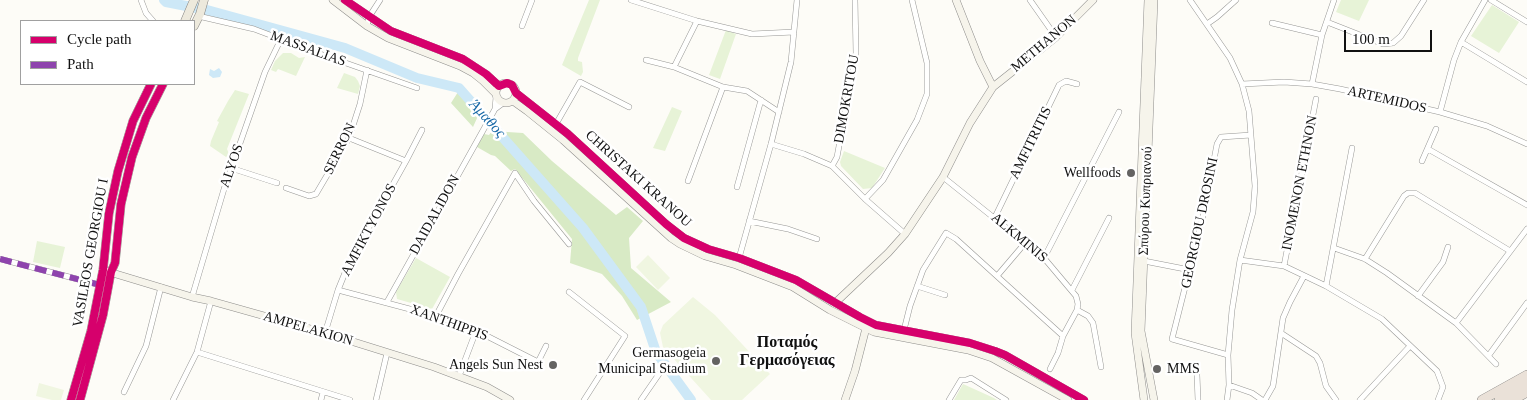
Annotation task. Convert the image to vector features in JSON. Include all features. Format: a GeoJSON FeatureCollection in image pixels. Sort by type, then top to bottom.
{"type":"FeatureCollection","features":[{"type":"Feature","properties":{"kind":"highway"},"geometry":{"type":"LineString","coordinates":[[1482,400],[1527,375]]}},
{"type":"Feature","properties":{"kind":"highway"},"geometry":{"type":"LineString","coordinates":[[1499,400],[1527,384]]}},
{"type":"Feature","properties":{"kind":"highway"},"geometry":{"type":"LineString","coordinates":[[1514,400],[1527,392]]}},
{"type":"Feature","properties":{"kind":"main road"},"geometry":{"type":"LineString","coordinates":[[186,20],[194,0]]}},
{"type":"Feature","properties":{"kind":"main road"},"geometry":{"type":"LineString","coordinates":[[195,24],[204,0]]}},
{"type":"Feature","properties":{"kind":"main road"},"geometry":{"type":"LineString","coordinates":[[333,0],[367,26],[388,38],[474,73],[498,100],[503,103],[512,101],[516,93],[514,87],[504,83],[498,86]]}},
{"type":"Feature","properties":{"kind":"main road"},"geometry":{"type":"LineString","coordinates":[[345,0],[391,31],[463,59],[486,74],[498,86]]}},
{"type":"Feature","properties":{"kind":"main road"},"geometry":{"type":"LineString","coordinates":[[956,0],[980,61],[993,87]]}},
{"type":"Feature","properties":{"kind":"main road","name":"METHANON"},"geometry":{"type":"LineString","coordinates":[[835,302],[888,253],[905,234],[943,177],[970,122],[993,87],[1056,37],[1093,0]]}},
{"type":"Feature","properties":{"kind":"main road","name":"Σπύρου Κυπριανού"},"geometry":{"type":"LineString","coordinates":[[1143,399],[1135,334],[1148,0]]}},
{"type":"Feature","properties":{"kind":"main road","name":"Σπύρου Κυπριανού"},"geometry":{"type":"LineString","coordinates":[[1154,0],[1141,331],[1154,400]]}},
{"type":"Feature","properties":{"kind":"main road","name":"VASILEOS GEORGIOU I"},"geometry":{"type":"LineString","coordinates":[[71,400],[91,331],[103,270],[109,213],[118,171],[134,122],[151,85]]}},
{"type":"Feature","properties":{"kind":"main road","name":"VASILEOS GEORGIOU I"},"geometry":{"type":"LineString","coordinates":[[80,400],[104,314],[111,272],[115,263],[122,204],[132,157],[146,118],[162,85]]}},
{"type":"Feature","properties":{"kind":"main road"},"geometry":{"type":"LineString","coordinates":[[496,96],[498,86]]}},
{"type":"Feature","properties":{"kind":"main road","name":"CHRISTAKI KRANOU"},"geometry":{"type":"LineString","coordinates":[[516,93],[556,124],[676,232],[695,244],[796,280],[876,325],[983,346],[1005,355],[1084,400]]}},
{"type":"Feature","properties":{"kind":"main road","name":"CHRISTAKI KRANOU"},"geometry":{"type":"LineString","coordinates":[[512,101],[563,140],[671,238],[686,248],[793,287],[830,310],[879,333],[981,354],[1002,362],[1068,400]]}},
{"type":"Feature","properties":{"kind":"main road","name":"AMPELAKION"},"geometry":{"type":"LineString","coordinates":[[103,270],[192,297],[324,333],[387,353],[459,376],[487,387],[510,400]]}},
{"type":"Feature","properties":{"kind":"main road"},"geometry":{"type":"LineString","coordinates":[[845,400],[866,328]]}},
{"type":"Feature","properties":{"kind":"street"},"geometry":{"type":"LineString","coordinates":[[141,0],[146,12],[152,20]]}},
{"type":"Feature","properties":{"kind":"street"},"geometry":{"type":"LineString","coordinates":[[367,26],[369,16],[380,0]]}},
{"type":"Feature","properties":{"kind":"street"},"geometry":{"type":"LineString","coordinates":[[522,26],[532,0]]}},
{"type":"Feature","properties":{"kind":"street"},"geometry":{"type":"LineString","coordinates":[[631,0],[697,21],[752,34],[794,32]]}},
{"type":"Feature","properties":{"kind":"street"},"geometry":{"type":"LineString","coordinates":[[738,258],[771,144],[791,62],[797,0]]}},
{"type":"Feature","properties":{"kind":"street","name":"DIMOKRITOU"},"geometry":{"type":"LineString","coordinates":[[832,166],[837,157],[856,53],[855,0]]}},
{"type":"Feature","properties":{"kind":"street"},"geometry":{"type":"LineString","coordinates":[[865,200],[883,180],[917,120],[927,94],[927,63],[912,0]]}},
{"type":"Feature","properties":{"kind":"street"},"geometry":{"type":"LineString","coordinates":[[1030,0],[1056,37]]}},
{"type":"Feature","properties":{"kind":"street"},"geometry":{"type":"LineString","coordinates":[[1190,0],[1230,58],[1242,84],[1249,111],[1255,186],[1253,212],[1240,260],[1232,310],[1227,400]]}},
{"type":"Feature","properties":{"kind":"street"},"geometry":{"type":"LineString","coordinates":[[1207,24],[1236,0]]}},
{"type":"Feature","properties":{"kind":"street"},"geometry":{"type":"LineString","coordinates":[[1312,84],[1322,35],[1334,0]]}},
{"type":"Feature","properties":{"kind":"street"},"geometry":{"type":"LineString","coordinates":[[1327,22],[1383,44],[1393,44],[1401,36],[1424,0]]}},
{"type":"Feature","properties":{"kind":"street"},"geometry":{"type":"LineString","coordinates":[[1440,112],[1454,60],[1461,42],[1485,0]]}},
{"type":"Feature","properties":{"kind":"street"},"geometry":{"type":"LineString","coordinates":[[1490,0],[1527,22]]}},
{"type":"Feature","properties":{"kind":"street","name":"MASSALIAS"},"geometry":{"type":"LineString","coordinates":[[199,15],[254,29],[417,88]]}},
{"type":"Feature","properties":{"kind":"street"},"geometry":{"type":"LineString","coordinates":[[674,67],[697,21]]}},
{"type":"Feature","properties":{"kind":"street"},"geometry":{"type":"LineString","coordinates":[[1272,23],[1322,35]]}},
{"type":"Feature","properties":{"kind":"street","name":"ALYOS"},"geometry":{"type":"LineString","coordinates":[[192,297],[231,168],[265,72],[281,39]]}},
{"type":"Feature","properties":{"kind":"street"},"geometry":{"type":"LineString","coordinates":[[1461,42],[1527,82]]}},
{"type":"Feature","properties":{"kind":"street"},"geometry":{"type":"LineString","coordinates":[[646,60],[674,67],[723,87],[747,91],[779,112]]}},
{"type":"Feature","properties":{"kind":"street","name":"SERRON"},"geometry":{"type":"LineString","coordinates":[[286,188],[309,196],[316,194],[349,138],[360,104],[367,70]]}},
{"type":"Feature","properties":{"kind":"street","name":"AMFITRITIS"},"geometry":{"type":"LineString","coordinates":[[995,218],[1059,85],[1066,81],[1077,84]]}},
{"type":"Feature","properties":{"kind":"street"},"geometry":{"type":"LineString","coordinates":[[556,124],[580,82],[629,107]]}},
{"type":"Feature","properties":{"kind":"street","name":"ARTEMIDOS"},"geometry":{"type":"LineString","coordinates":[[1242,84],[1284,82],[1340,89],[1440,112],[1487,126],[1527,144]]}},
{"type":"Feature","properties":{"kind":"street"},"geometry":{"type":"LineString","coordinates":[[688,181],[723,87]]}},
{"type":"Feature","properties":{"kind":"street"},"geometry":{"type":"LineString","coordinates":[[495,109],[496,96]]}},
{"type":"Feature","properties":{"kind":"street","name":"INOMENON ETHNON"},"geometry":{"type":"LineString","coordinates":[[1284,266],[1316,99]]}},
{"type":"Feature","properties":{"kind":"street"},"geometry":{"type":"LineString","coordinates":[[737,187],[761,100]]}},
{"type":"Feature","properties":{"kind":"street"},"geometry":{"type":"LineString","coordinates":[[495,109],[503,103]]}},
{"type":"Feature","properties":{"kind":"street","name":"DAIDALIDON"},"geometry":{"type":"LineString","coordinates":[[387,302],[495,109]]}},
{"type":"Feature","properties":{"kind":"street"},"geometry":{"type":"LineString","coordinates":[[1044,258],[1119,112]]}},
{"type":"Feature","properties":{"kind":"street"},"geometry":{"type":"LineString","coordinates":[[1422,161],[1436,129]]}},
{"type":"Feature","properties":{"kind":"street","name":"AMFIKTYONOS"},"geometry":{"type":"LineString","coordinates":[[324,333],[349,264],[422,130]]}},
{"type":"Feature","properties":{"kind":"street","name":"GEORGIOU DROSINI"},"geometry":{"type":"LineString","coordinates":[[1228,355],[1172,339],[1204,212],[1217,144],[1221,137],[1251,135]]}},
{"type":"Feature","properties":{"kind":"street"},"geometry":{"type":"LineString","coordinates":[[349,138],[406,161]]}},
{"type":"Feature","properties":{"kind":"street"},"geometry":{"type":"LineString","coordinates":[[771,144],[804,154],[832,166],[865,200],[905,234]]}},
{"type":"Feature","properties":{"kind":"street"},"geometry":{"type":"LineString","coordinates":[[1326,286],[1352,148]]}},
{"type":"Feature","properties":{"kind":"street"},"geometry":{"type":"LineString","coordinates":[[1428,149],[1527,204]]}},
{"type":"Feature","properties":{"kind":"street"},"geometry":{"type":"LineString","coordinates":[[231,168],[277,183]]}},
{"type":"Feature","properties":{"kind":"street"},"geometry":{"type":"LineString","coordinates":[[436,316],[515,173],[534,201],[569,244]]}},
{"type":"Feature","properties":{"kind":"street","name":"ALKMINIS"},"geometry":{"type":"LineString","coordinates":[[943,177],[1044,258],[1072,290],[1078,304],[1077,310]]}},
{"type":"Feature","properties":{"kind":"street"},"geometry":{"type":"LineString","coordinates":[[1366,259],[1404,196],[1408,193],[1415,193],[1510,251]]}},
{"type":"Feature","properties":{"kind":"street"},"geometry":{"type":"LineString","coordinates":[[1072,290],[1109,218]]}},
{"type":"Feature","properties":{"kind":"street"},"geometry":{"type":"LineString","coordinates":[[749,222],[788,229],[817,239]]}},
{"type":"Feature","properties":{"kind":"street"},"geometry":{"type":"LineString","coordinates":[[1456,323],[1527,229]]}},
{"type":"Feature","properties":{"kind":"street"},"geometry":{"type":"LineString","coordinates":[[904,330],[917,286],[924,270],[946,233],[956,239],[1063,336]]}},
{"type":"Feature","properties":{"kind":"street"},"geometry":{"type":"LineString","coordinates":[[997,276],[1026,242]]}},
{"type":"Feature","properties":{"kind":"street"},"geometry":{"type":"LineString","coordinates":[[1418,296],[1443,262],[1448,247]]}},
{"type":"Feature","properties":{"kind":"street"},"geometry":{"type":"LineString","coordinates":[[1334,248],[1366,259],[1456,323],[1496,364]]}},
{"type":"Feature","properties":{"kind":"street"},"geometry":{"type":"LineString","coordinates":[[0,259],[100,285]]}},
{"type":"Feature","properties":{"kind":"street"},"geometry":{"type":"LineString","coordinates":[[1240,260],[1284,266],[1326,286],[1382,319],[1437,371],[1443,387],[1438,400]]}},
{"type":"Feature","properties":{"kind":"street"},"geometry":{"type":"LineString","coordinates":[[1144,261],[1190,270]]}},
{"type":"Feature","properties":{"kind":"street"},"geometry":{"type":"LineString","coordinates":[[1229,385],[1252,393],[1264,400],[1273,386],[1283,318],[1304,276]]}},
{"type":"Feature","properties":{"kind":"street"},"geometry":{"type":"LineString","coordinates":[[917,286],[945,295]]}},
{"type":"Feature","properties":{"kind":"street"},"geometry":{"type":"LineString","coordinates":[[124,392],[146,346],[161,287]]}},
{"type":"Feature","properties":{"kind":"street","name":"XANTHIPPIS"},"geometry":{"type":"LineString","coordinates":[[338,290],[436,316],[476,331],[538,362],[546,346]]}},
{"type":"Feature","properties":{"kind":"street"},"geometry":{"type":"LineString","coordinates":[[569,292],[625,336],[584,400]]}},
{"type":"Feature","properties":{"kind":"street"},"geometry":{"type":"LineString","coordinates":[[173,400],[197,352],[211,301]]}},
{"type":"Feature","properties":{"kind":"street"},"geometry":{"type":"LineString","coordinates":[[830,310],[835,302]]}},
{"type":"Feature","properties":{"kind":"street"},"geometry":{"type":"LineString","coordinates":[[1488,355],[1527,303]]}},
{"type":"Feature","properties":{"kind":"street"},"geometry":{"type":"LineString","coordinates":[[1050,369],[1058,353],[1063,336],[1077,310],[1088,316],[1093,323],[1101,367]]}},
{"type":"Feature","properties":{"kind":"street"},"geometry":{"type":"LineString","coordinates":[[459,376],[476,331]]}},
{"type":"Feature","properties":{"kind":"street"},"geometry":{"type":"LineString","coordinates":[[1281,334],[1316,356],[1320,363],[1326,386],[1336,400]]}},
{"type":"Feature","properties":{"kind":"street"},"geometry":{"type":"LineString","coordinates":[[1360,400],[1410,346]]}},
{"type":"Feature","properties":{"kind":"street"},"geometry":{"type":"LineString","coordinates":[[197,352],[350,400]]}},
{"type":"Feature","properties":{"kind":"street"},"geometry":{"type":"LineString","coordinates":[[376,400],[387,353]]}},
{"type":"Feature","properties":{"kind":"street"},"geometry":{"type":"LineString","coordinates":[[641,400],[659,374]]}},
{"type":"Feature","properties":{"kind":"street"},"geometry":{"type":"LineString","coordinates":[[1197,375],[1198,400]]}},
{"type":"Feature","properties":{"kind":"street"},"geometry":{"type":"LineString","coordinates":[[949,400],[961,380],[971,378],[1006,400]]}},
{"type":"Feature","properties":{"kind":"street"},"geometry":{"type":"LineString","coordinates":[[321,400],[323,392]]}},
{"type":"Feature","properties":{"kind":"green space"},"geometry":{"type":"Polygon","coordinates":[[[589,0],[600,0],[578,58],[578,61],[582,62],[583,72],[581,76],[562,65],[589,0]]]}},
{"type":"Feature","properties":{"kind":"green space"},"geometry":{"type":"Polygon","coordinates":[[[1341,0],[1369,0],[1359,21],[1336,12],[1341,0]]]}},
{"type":"Feature","properties":{"kind":"green space"},"geometry":{"type":"Polygon","coordinates":[[[1492,5],[1519,22],[1499,53],[1471,36],[1492,5]]]}},
{"type":"Feature","properties":{"kind":"green space"},"geometry":{"type":"Polygon","coordinates":[[[726,30],[736,34],[720,79],[709,75],[726,30]]]}},
{"type":"Feature","properties":{"kind":"green space"},"geometry":{"type":"Polygon","coordinates":[[[283,53],[291,53],[299,58],[305,57],[296,76],[278,69],[276,72],[271,70],[275,61],[283,53]]]}},
{"type":"Feature","properties":{"kind":"green space"},"geometry":{"type":"Polygon","coordinates":[[[344,73],[355,77],[358,81],[360,86],[358,94],[337,88],[344,73]]]}},
{"type":"Feature","properties":{"kind":"green space"},"geometry":{"type":"Polygon","coordinates":[[[235,90],[249,94],[227,149],[229,154],[226,157],[210,146],[219,122],[217,121],[235,90]]]}},
{"type":"Feature","properties":{"kind":"green space"},"geometry":{"type":"Polygon","coordinates":[[[458,92],[478,116],[473,127],[451,103],[458,92]]]}},
{"type":"Feature","properties":{"kind":"green space"},"geometry":{"type":"Polygon","coordinates":[[[672,107],[682,111],[665,151],[653,148],[672,107]]]}},
{"type":"Feature","properties":{"kind":"green space"},"geometry":{"type":"Polygon","coordinates":[[[492,131],[523,133],[552,161],[616,215],[627,207],[643,221],[629,238],[631,268],[671,302],[637,320],[622,296],[602,274],[570,263],[572,239],[515,169],[511,171],[495,156],[477,147],[484,134],[489,135],[492,131]]]}},
{"type":"Feature","properties":{"kind":"green space"},"geometry":{"type":"Polygon","coordinates":[[[844,151],[885,168],[872,188],[863,189],[841,166],[840,162],[844,151]]]}},
{"type":"Feature","properties":{"kind":"green space"},"geometry":{"type":"Polygon","coordinates":[[[37,241],[65,247],[60,268],[33,262],[37,241]]]}},
{"type":"Feature","properties":{"kind":"green space"},"geometry":{"type":"Polygon","coordinates":[[[648,255],[670,278],[658,290],[636,267],[648,255]]]}},
{"type":"Feature","properties":{"kind":"green space"},"geometry":{"type":"Polygon","coordinates":[[[416,258],[450,277],[432,309],[397,299],[396,292],[416,258]]]}},
{"type":"Feature","properties":{"kind":"green space","name":"Germasogeia Municipal Stadium"},"geometry":{"type":"Polygon","coordinates":[[[693,297],[715,315],[770,374],[742,400],[711,400],[663,347],[660,333],[663,325],[693,297]]]}},
{"type":"Feature","properties":{"kind":"green space"},"geometry":{"type":"Polygon","coordinates":[[[39,383],[64,390],[61,400],[36,396],[39,383]]]}},
{"type":"Feature","properties":{"kind":"green space"},"geometry":{"type":"Polygon","coordinates":[[[963,384],[994,398],[997,400],[954,400],[963,384]]]}},
{"type":"Feature","properties":{"kind":"water"},"geometry":{"type":"Polygon","coordinates":[[[219,68],[222,72],[220,77],[213,78],[209,75],[210,69],[214,71],[219,68]]]}},
{"type":"Feature","properties":{"kind":"waterway","name":"Άμαθος"},"geometry":{"type":"LineString","coordinates":[[164,0],[345,48],[417,78],[459,88],[583,228],[641,307],[656,352],[691,400]]}},
{"type":"Feature","properties":{"kind":"marked path"},"geometry":{"type":"LineString","coordinates":[[0,259],[100,285]]}},
{"type":"Feature","properties":{"kind":"cycle path"},"geometry":{"type":"LineString","coordinates":[[345,0],[391,31],[463,59],[486,74],[499,86],[507,83],[512,85],[516,93],[568,134],[666,224],[684,238],[708,249],[739,258],[796,280],[876,325],[970,343],[1005,355],[1084,400]]}},
{"type":"Feature","properties":{"kind":"cycle path"},"geometry":{"type":"LineString","coordinates":[[71,400],[91,331],[103,270],[109,213],[118,171],[133,121],[151,85]]}},
{"type":"Feature","properties":{"kind":"cycle path"},"geometry":{"type":"LineString","coordinates":[[80,400],[103,315],[111,272],[115,263],[121,204],[132,157],[146,118],[162,85]]}},
{"type":"Feature","properties":{"kind":"place","name":"Wellfoods"},"geometry":{"type":"Point","coordinates":[1131,173]}},
{"type":"Feature","properties":{"kind":"place","name":"Germasogeia Municipal Stadium"},"geometry":{"type":"Point","coordinates":[716,361]}},
{"type":"Feature","properties":{"kind":"place","name":"Angels Sun Nest"},"geometry":{"type":"Point","coordinates":[553,365]}},
{"type":"Feature","properties":{"kind":"place","name":"MMS"},"geometry":{"type":"Point","coordinates":[1157,369]}},
{"type":"Feature","properties":{"kind":"district","name":"Ποταμός Γερμασόγειας"},"geometry":{"type":"Point","coordinates":[787,352]}}]}
